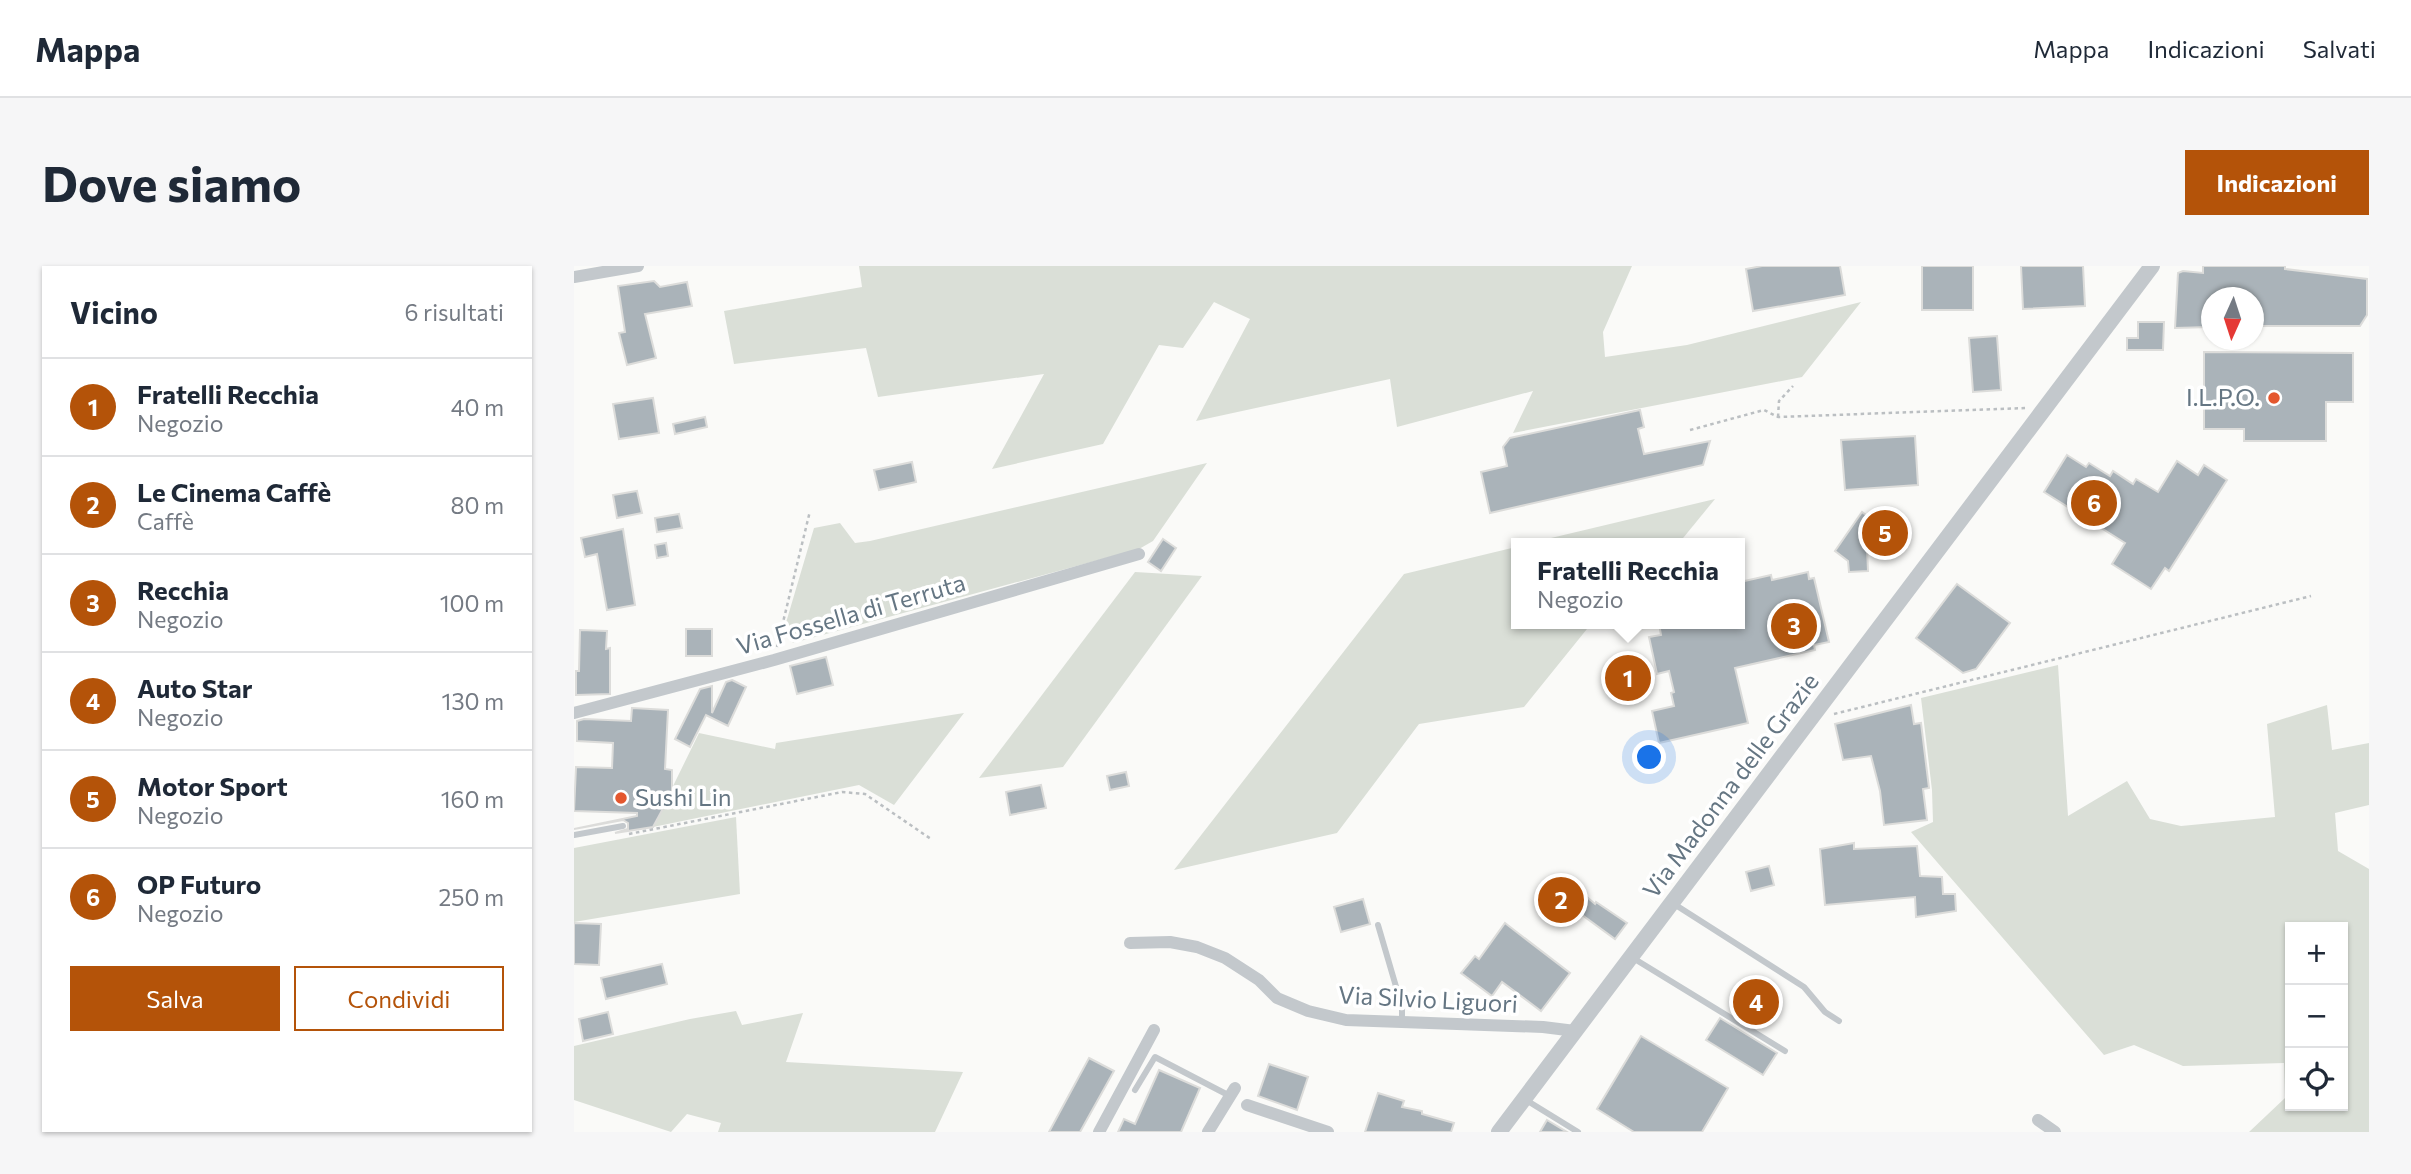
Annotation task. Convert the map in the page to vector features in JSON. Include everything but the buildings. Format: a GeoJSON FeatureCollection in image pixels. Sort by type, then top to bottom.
{"type":"FeatureCollection","features":[{"type":"Feature","properties":{"kind":"street"},"geometry":{"type":"LineString","coordinates":[[574,277],[638,266]]}},
{"type":"Feature","properties":{"kind":"street","name":"Via Madonna delle Grazie"},"geometry":{"type":"LineString","coordinates":[[1499,1132],[2152,266]]}},
{"type":"Feature","properties":{"kind":"street","name":"Via Fossella di Terruta"},"geometry":{"type":"LineString","coordinates":[[574,713],[774,660],[1139,554]]}},
{"type":"Feature","properties":{"kind":"street","name":"Via Silvio Liguori"},"geometry":{"type":"LineString","coordinates":[[1130,943],[1170,942],[1197,947],[1225,958],[1259,980],[1277,998],[1308,1011],[1346,1020],[1543,1027],[1575,1031]]}},
{"type":"Feature","properties":{"kind":"street"},"geometry":{"type":"LineString","coordinates":[[1099,1132],[1154,1030]]}},
{"type":"Feature","properties":{"kind":"street"},"geometry":{"type":"LineString","coordinates":[[1208,1132],[1233,1092]]}},
{"type":"Feature","properties":{"kind":"street"},"geometry":{"type":"LineString","coordinates":[[1247,1105],[1328,1132]]}},
{"type":"Feature","properties":{"kind":"street"},"geometry":{"type":"LineString","coordinates":[[2038,1120],[2055,1132]]}},
{"type":"Feature","properties":{"kind":"lane"},"geometry":{"type":"LineString","coordinates":[[574,835],[623,827]]}},
{"type":"Feature","properties":{"kind":"lane"},"geometry":{"type":"LineString","coordinates":[[1672,903],[1804,987],[1825,1012],[1839,1021]]}},
{"type":"Feature","properties":{"kind":"lane"},"geometry":{"type":"LineString","coordinates":[[1378,925],[1402,1007],[1402,1021]]}},
{"type":"Feature","properties":{"kind":"lane"},"geometry":{"type":"LineString","coordinates":[[1631,957],[1785,1051]]}},
{"type":"Feature","properties":{"kind":"lane"},"geometry":{"type":"LineString","coordinates":[[1135,1090],[1155,1058],[1233,1092]]}},
{"type":"Feature","properties":{"kind":"lane"},"geometry":{"type":"LineString","coordinates":[[1524,1099],[1578,1132]]}},
{"type":"Feature","properties":{"kind":"path"},"geometry":{"type":"LineString","coordinates":[[1778,416],[1779,401],[1793,386]]}},
{"type":"Feature","properties":{"kind":"path"},"geometry":{"type":"LineString","coordinates":[[1690,430],[1764,410],[1778,416],[2028,408],[2043,410]]}},
{"type":"Feature","properties":{"kind":"path"},"geometry":{"type":"LineString","coordinates":[[774,660],[810,511]]}},
{"type":"Feature","properties":{"kind":"path"},"geometry":{"type":"LineString","coordinates":[[1818,707],[1833,714],[2311,596]]}},
{"type":"Feature","properties":{"kind":"path"},"geometry":{"type":"LineString","coordinates":[[628,834],[842,792],[865,794],[931,838]]}},
{"type":"Feature","properties":{"kind":"shaded area"},"geometry":{"type":"Polygon","coordinates":[[[859,266],[1632,266],[1603,332],[1605,357],[1687,345],[1861,302],[1802,377],[1513,433],[1533,391],[1397,427],[1390,379],[1196,421],[1250,319],[1214,302],[1183,348],[1159,345],[1103,444],[992,469],[1044,374],[878,397],[866,348],[734,364],[724,311],[862,287],[859,266]]]}},
{"type":"Feature","properties":{"kind":"shaded area"},"geometry":{"type":"Polygon","coordinates":[[[1207,463],[1153,541],[1139,549],[793,643],[785,626],[814,528],[840,523],[855,543],[870,541],[1207,463]]]}},
{"type":"Feature","properties":{"kind":"shaded area"},"geometry":{"type":"Polygon","coordinates":[[[1715,499],[1683,538],[1551,538],[1715,499]]]}},
{"type":"Feature","properties":{"kind":"shaded area"},"geometry":{"type":"Polygon","coordinates":[[[1511,548],[1511,629],[1587,629],[1524,707],[1419,724],[1337,833],[1174,870],[1404,574],[1511,548]]]}},
{"type":"Feature","properties":{"kind":"shaded area"},"geometry":{"type":"Polygon","coordinates":[[[1135,572],[1202,576],[1063,767],[979,778],[1135,572]]]}},
{"type":"Feature","properties":{"kind":"shaded area"},"geometry":{"type":"Polygon","coordinates":[[[2058,665],[2068,816],[2127,781],[2150,819],[2181,826],[2275,817],[2267,724],[2327,705],[2332,750],[2369,743],[2369,805],[2335,813],[2338,851],[2369,869],[2369,1132],[2249,1132],[2285,1098],[2284,1063],[2183,1066],[2134,1045],[2104,1055],[1911,832],[1933,822],[1921,698],[2058,665]]]}},
{"type":"Feature","properties":{"kind":"shaded area"},"geometry":{"type":"Polygon","coordinates":[[[964,713],[894,805],[859,785],[653,827],[699,733],[775,749],[776,743],[964,713]]]}},
{"type":"Feature","properties":{"kind":"shaded area"},"geometry":{"type":"Polygon","coordinates":[[[736,817],[740,894],[574,922],[574,848],[736,817]]]}},
{"type":"Feature","properties":{"kind":"shaded area"},"geometry":{"type":"Polygon","coordinates":[[[736,1011],[742,1025],[803,1013],[786,1062],[963,1072],[935,1132],[718,1132],[721,1123],[687,1114],[671,1132],[574,1100],[574,1046],[736,1011]]]}},
{"type":"Feature","properties":{"kind":"place","name":"I.L.P.O."},"geometry":{"type":"Point","coordinates":[2274,398]}},
{"type":"Feature","properties":{"kind":"place","name":"OP Futuro"},"geometry":{"type":"Point","coordinates":[2094,503]}},
{"type":"Feature","properties":{"kind":"place","name":"Motor Sport"},"geometry":{"type":"Point","coordinates":[1885,533]}},
{"type":"Feature","properties":{"kind":"place","name":"Recchia"},"geometry":{"type":"Point","coordinates":[1794,626]}},
{"type":"Feature","properties":{"kind":"place","name":"Fratelli Recchia"},"geometry":{"type":"Point","coordinates":[1628,678]}},
{"type":"Feature","properties":{"kind":"place","name":"Sushi Lin"},"geometry":{"type":"Point","coordinates":[621,798]}},
{"type":"Feature","properties":{"kind":"place","name":"Le Cinema Caffè"},"geometry":{"type":"Point","coordinates":[1561,900]}},
{"type":"Feature","properties":{"kind":"place","name":"Auto Star"},"geometry":{"type":"Point","coordinates":[1756,1002]}}]}
